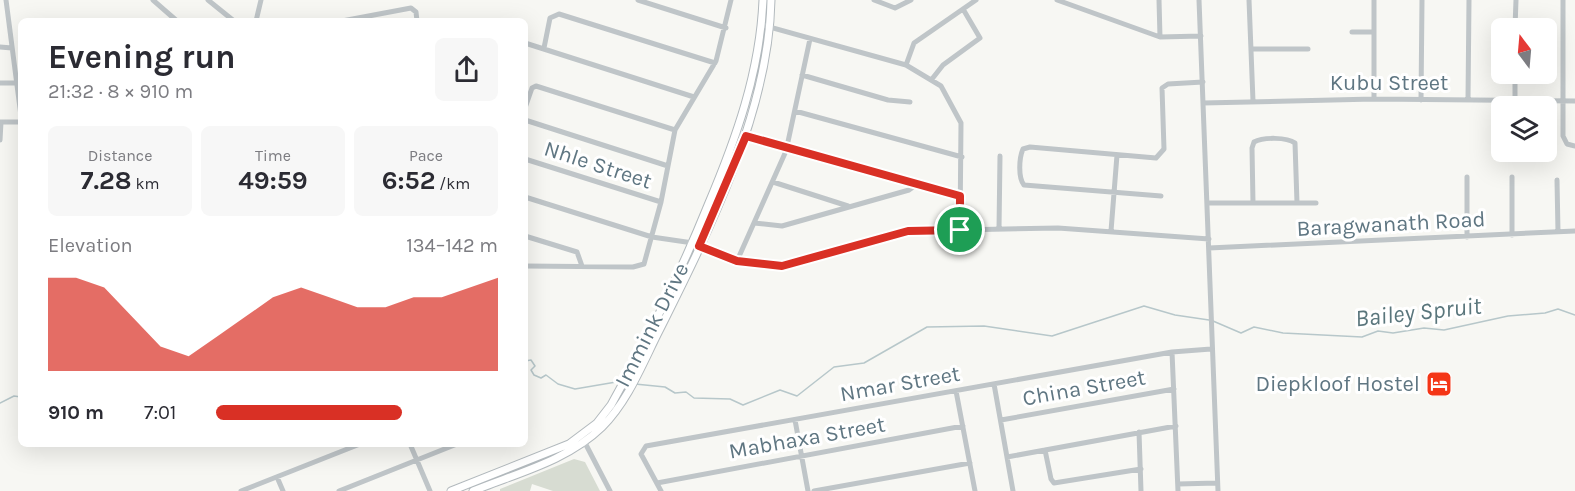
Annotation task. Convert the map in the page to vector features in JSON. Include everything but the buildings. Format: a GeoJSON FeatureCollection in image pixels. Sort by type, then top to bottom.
{"type":"FeatureCollection","features":[{"type":"Feature","properties":{"kind":"main road","name":"Immink Drive"},"geometry":{"type":"LineString","coordinates":[[451,491],[583,439],[611,405],[696,245],[738,134],[766,26],[763,0]]}},
{"type":"Feature","properties":{"kind":"main road","name":"Immink Drive"},"geometry":{"type":"LineString","coordinates":[[473,491],[559,457],[612,416],[632,384],[746,136],[771,0]]}},
{"type":"Feature","properties":{"kind":"street"},"geometry":{"type":"LineString","coordinates":[[153,0],[174,18]]}},
{"type":"Feature","properties":{"kind":"street"},"geometry":{"type":"LineString","coordinates":[[208,0],[230,18]]}},
{"type":"Feature","properties":{"kind":"street"},"geometry":{"type":"LineString","coordinates":[[257,18],[261,0]]}},
{"type":"Feature","properties":{"kind":"street"},"geometry":{"type":"LineString","coordinates":[[638,0],[726,28]]}},
{"type":"Feature","properties":{"kind":"street"},"geometry":{"type":"LineString","coordinates":[[528,266],[640,266],[646,260],[661,202],[675,130],[715,63],[726,28],[731,0]]}},
{"type":"Feature","properties":{"kind":"street"},"geometry":{"type":"LineString","coordinates":[[874,0],[896,8],[911,0]]}},
{"type":"Feature","properties":{"kind":"street"},"geometry":{"type":"LineString","coordinates":[[906,65],[915,42],[976,0]]}},
{"type":"Feature","properties":{"kind":"street"},"geometry":{"type":"LineString","coordinates":[[1057,0],[1160,37],[1201,36]]}},
{"type":"Feature","properties":{"kind":"street"},"geometry":{"type":"LineString","coordinates":[[1159,0],[1160,37]]}},
{"type":"Feature","properties":{"kind":"street"},"geometry":{"type":"LineString","coordinates":[[1199,0],[1218,491]]}},
{"type":"Feature","properties":{"kind":"street"},"geometry":{"type":"LineString","coordinates":[[1249,0],[1252,101]]}},
{"type":"Feature","properties":{"kind":"street"},"geometry":{"type":"LineString","coordinates":[[1374,0],[1374,99]]}},
{"type":"Feature","properties":{"kind":"street"},"geometry":{"type":"LineString","coordinates":[[1421,99],[1422,0]]}},
{"type":"Feature","properties":{"kind":"street"},"geometry":{"type":"LineString","coordinates":[[1468,99],[1469,0]]}},
{"type":"Feature","properties":{"kind":"street"},"geometry":{"type":"LineString","coordinates":[[1515,18],[1516,0]]}},
{"type":"Feature","properties":{"kind":"street"},"geometry":{"type":"LineString","coordinates":[[1563,0],[1563,140],[1575,146]]}},
{"type":"Feature","properties":{"kind":"street"},"geometry":{"type":"LineString","coordinates":[[4,3],[18,78]]}},
{"type":"Feature","properties":{"kind":"street"},"geometry":{"type":"LineString","coordinates":[[358,18],[411,8],[416,12],[417,18]]}},
{"type":"Feature","properties":{"kind":"street"},"geometry":{"type":"LineString","coordinates":[[932,79],[942,66],[980,38],[963,9]]}},
{"type":"Feature","properties":{"kind":"street"},"geometry":{"type":"LineString","coordinates":[[544,48],[550,18],[559,14],[715,63]]}},
{"type":"Feature","properties":{"kind":"street"},"geometry":{"type":"LineString","coordinates":[[766,26],[906,65],[932,79],[944,89],[960,118],[962,158],[960,230]]}},
{"type":"Feature","properties":{"kind":"street"},"geometry":{"type":"LineString","coordinates":[[1352,32],[1374,32]]}},
{"type":"Feature","properties":{"kind":"street"},"geometry":{"type":"LineString","coordinates":[[737,261],[787,148],[810,39]]}},
{"type":"Feature","properties":{"kind":"street"},"geometry":{"type":"LineString","coordinates":[[528,44],[694,97]]}},
{"type":"Feature","properties":{"kind":"street"},"geometry":{"type":"LineString","coordinates":[[0,47],[12,48]]}},
{"type":"Feature","properties":{"kind":"street"},"geometry":{"type":"LineString","coordinates":[[1251,49],[1308,49]]}},
{"type":"Feature","properties":{"kind":"street"},"geometry":{"type":"LineString","coordinates":[[802,75],[894,101],[910,102]]}},
{"type":"Feature","properties":{"kind":"street"},"geometry":{"type":"LineString","coordinates":[[1161,196],[1024,185],[1020,179],[1023,149],[1030,147],[1117,155],[1159,156],[1164,149],[1162,88],[1168,84],[1203,82]]}},
{"type":"Feature","properties":{"kind":"street"},"geometry":{"type":"LineString","coordinates":[[0,83],[18,83]]}},
{"type":"Feature","properties":{"kind":"street"},"geometry":{"type":"LineString","coordinates":[[528,98],[531,89],[536,86],[675,130]]}},
{"type":"Feature","properties":{"kind":"street","name":"Kubu Street"},"geometry":{"type":"LineString","coordinates":[[1203,103],[1374,99],[1491,99]]}},
{"type":"Feature","properties":{"kind":"street","name":"Kubu Street"},"geometry":{"type":"LineString","coordinates":[[1557,101],[1575,101]]}},
{"type":"Feature","properties":{"kind":"street"},"geometry":{"type":"LineString","coordinates":[[795,111],[962,158]]}},
{"type":"Feature","properties":{"kind":"street"},"geometry":{"type":"LineString","coordinates":[[528,121],[668,166]]}},
{"type":"Feature","properties":{"kind":"street"},"geometry":{"type":"LineString","coordinates":[[0,140],[0,122],[18,122]]}},
{"type":"Feature","properties":{"kind":"street"},"geometry":{"type":"LineString","coordinates":[[738,134],[960,196]]}},
{"type":"Feature","properties":{"kind":"street"},"geometry":{"type":"LineString","coordinates":[[1253,202],[1252,148],[1254,142],[1260,139],[1290,140],[1295,143],[1297,203]]}},
{"type":"Feature","properties":{"kind":"street"},"geometry":{"type":"LineString","coordinates":[[1111,231],[1117,155]]}},
{"type":"Feature","properties":{"kind":"street"},"geometry":{"type":"LineString","coordinates":[[999,229],[1000,156]]}},
{"type":"Feature","properties":{"kind":"street","name":"Nhle Street"},"geometry":{"type":"LineString","coordinates":[[528,160],[661,202]]}},
{"type":"Feature","properties":{"kind":"street"},"geometry":{"type":"LineString","coordinates":[[1467,177],[1467,237]]}},
{"type":"Feature","properties":{"kind":"street"},"geometry":{"type":"LineString","coordinates":[[1512,177],[1512,235]]}},
{"type":"Feature","properties":{"kind":"street"},"geometry":{"type":"LineString","coordinates":[[1557,180],[1558,232]]}},
{"type":"Feature","properties":{"kind":"street"},"geometry":{"type":"LineString","coordinates":[[773,182],[850,206]]}},
{"type":"Feature","properties":{"kind":"street"},"geometry":{"type":"LineString","coordinates":[[754,223],[782,226],[909,190],[916,185]]}},
{"type":"Feature","properties":{"kind":"street"},"geometry":{"type":"LineString","coordinates":[[528,198],[652,237],[696,245],[737,261],[782,266],[908,231],[1058,228],[1209,239]]}},
{"type":"Feature","properties":{"kind":"street"},"geometry":{"type":"LineString","coordinates":[[1207,203],[1316,203]]}},
{"type":"Feature","properties":{"kind":"street","name":"Baragwanath Road"},"geometry":{"type":"LineString","coordinates":[[1209,248],[1575,231]]}},
{"type":"Feature","properties":{"kind":"street"},"geometry":{"type":"LineString","coordinates":[[528,237],[577,252],[582,266]]}},
{"type":"Feature","properties":{"kind":"street","name":"Nmar Street"},"geometry":{"type":"LineString","coordinates":[[661,491],[641,454],[646,446],[1172,352],[1211,349]]}},
{"type":"Feature","properties":{"kind":"street"},"geometry":{"type":"LineString","coordinates":[[1172,352],[1178,488],[1217,483]]}},
{"type":"Feature","properties":{"kind":"street"},"geometry":{"type":"LineString","coordinates":[[994,384],[1013,491]]}},
{"type":"Feature","properties":{"kind":"street","name":"China Street"},"geometry":{"type":"LineString","coordinates":[[1001,420],[1174,389]]}},
{"type":"Feature","properties":{"kind":"street"},"geometry":{"type":"LineString","coordinates":[[956,391],[975,491]]}},
{"type":"Feature","properties":{"kind":"street"},"geometry":{"type":"LineString","coordinates":[[795,420],[808,491]]}},
{"type":"Feature","properties":{"kind":"street","name":"Mabhaxa Street"},"geometry":{"type":"LineString","coordinates":[[657,483],[963,426]]}},
{"type":"Feature","properties":{"kind":"street"},"geometry":{"type":"LineString","coordinates":[[1007,457],[1176,426]]}},
{"type":"Feature","properties":{"kind":"street"},"geometry":{"type":"LineString","coordinates":[[1139,432],[1141,491]]}},
{"type":"Feature","properties":{"kind":"street"},"geometry":{"type":"LineString","coordinates":[[583,439],[610,491]]}},
{"type":"Feature","properties":{"kind":"street"},"geometry":{"type":"LineString","coordinates":[[241,491],[353,447]]}},
{"type":"Feature","properties":{"kind":"street"},"geometry":{"type":"LineString","coordinates":[[411,447],[430,491]]}},
{"type":"Feature","properties":{"kind":"street"},"geometry":{"type":"LineString","coordinates":[[339,491],[450,447]]}},
{"type":"Feature","properties":{"kind":"street"},"geometry":{"type":"LineString","coordinates":[[1045,450],[1051,479],[1056,484],[1141,469]]}},
{"type":"Feature","properties":{"kind":"street"},"geometry":{"type":"LineString","coordinates":[[814,491],[970,463]]}},
{"type":"Feature","properties":{"kind":"street"},"geometry":{"type":"LineString","coordinates":[[278,477],[283,491]]}},
{"type":"Feature","properties":{"kind":"shaded area"},"geometry":{"type":"Polygon","coordinates":[[[574,459],[585,462],[600,491],[553,491],[532,484],[530,491],[500,491],[500,489],[574,459]]]}},
{"type":"Feature","properties":{"kind":"waterway","name":"Bailey Spruit"},"geometry":{"type":"LineString","coordinates":[[635,384],[665,387],[675,393],[686,392],[694,398],[730,399],[743,405],[780,390],[797,396],[834,367],[864,363],[927,327],[984,326],[1052,336],[1144,306],[1175,315],[1209,320]]}},
{"type":"Feature","properties":{"kind":"waterway","name":"Bailey Spruit"},"geometry":{"type":"LineString","coordinates":[[1213,321],[1241,333],[1254,327],[1283,333],[1362,337],[1378,331],[1393,333],[1424,328],[1444,330],[1508,316],[1545,313],[1558,309],[1575,315]]}},
{"type":"Feature","properties":{"kind":"waterway","name":"Bailey Spruit"},"geometry":{"type":"LineString","coordinates":[[528,360],[531,360],[535,366],[531,370],[534,375],[541,378],[546,375],[558,384],[575,389],[622,381]]}},
{"type":"Feature","properties":{"kind":"waterway","name":"Bailey Spruit"},"geometry":{"type":"LineString","coordinates":[[0,403],[14,396],[18,397]]}},
{"type":"Feature","properties":{"kind":"place","name":"Diepkloof Hostel"},"geometry":{"type":"Point","coordinates":[1439,384]}},
{"type":"Feature","properties":{"kind":"route"},"geometry":{"type":"LineString","coordinates":[[746,136],[960,196],[960,230],[908,231],[782,266],[744,263],[699,246],[746,136]]}}]}
